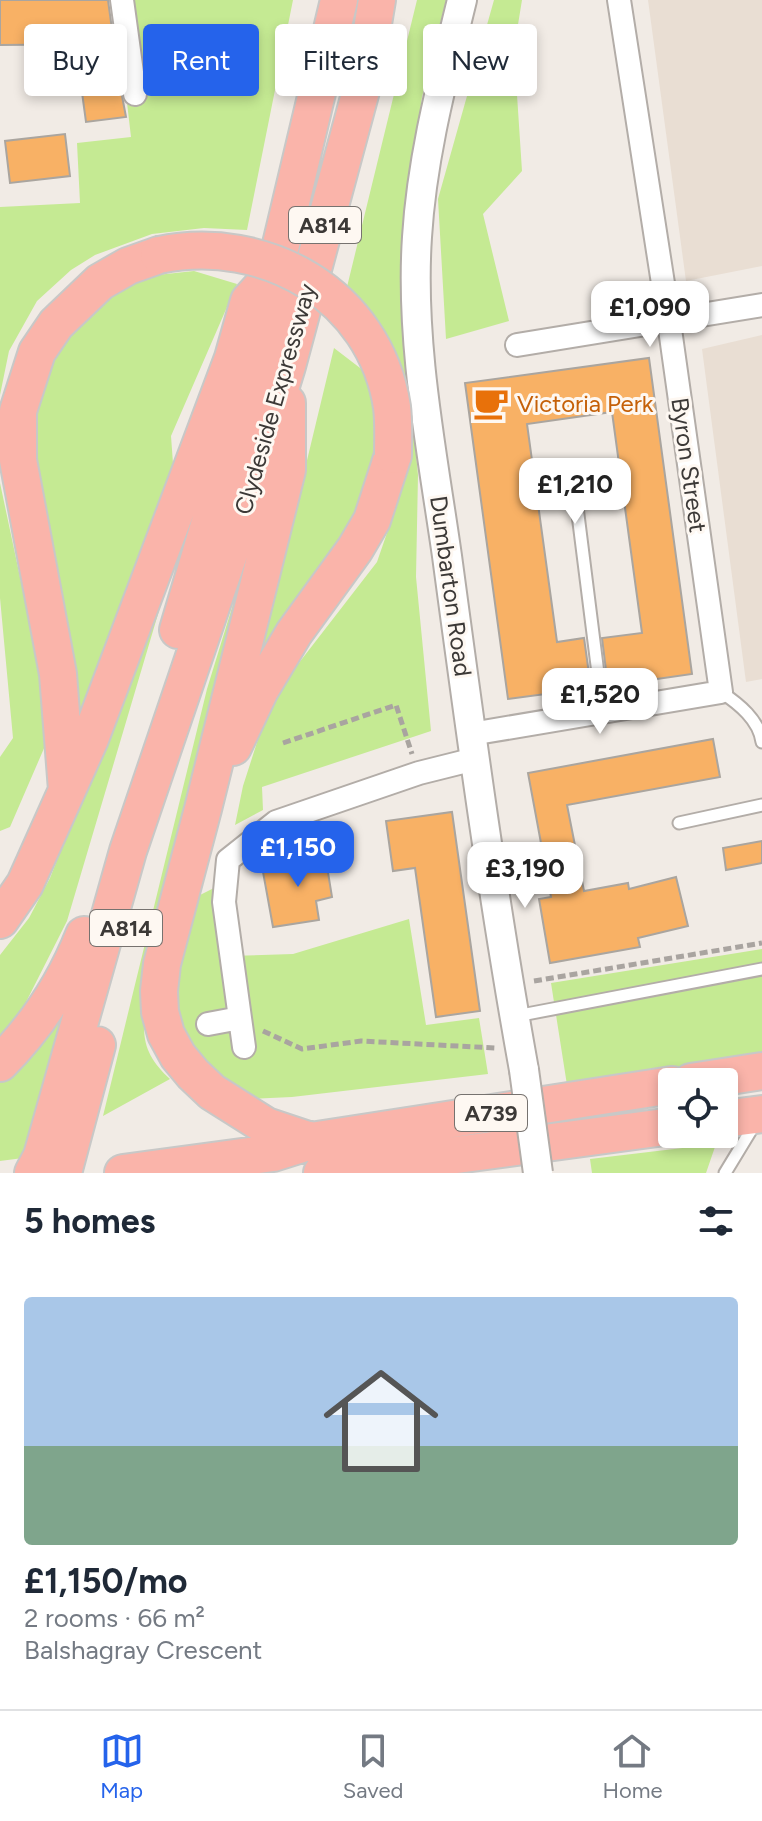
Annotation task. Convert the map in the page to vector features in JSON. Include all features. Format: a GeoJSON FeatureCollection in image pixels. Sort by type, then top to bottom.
{"type":"FeatureCollection","features":[{"type":"Feature","properties":{"kind":"main road","name":"Clydeside Expressway"},"geometry":{"type":"LineString","coordinates":[[373,24],[377,0]]}},
{"type":"Feature","properties":{"kind":"main road"},"geometry":{"type":"LineString","coordinates":[[383,24],[391,0]]}},
{"type":"Feature","properties":{"kind":"main road","name":"Clydeside Expressway"},"geometry":{"type":"LineString","coordinates":[[0,1063],[30,1030],[53,997],[89,922],[259,362],[272,312],[274,274],[334,8]]}},
{"type":"Feature","properties":{"kind":"main road","name":"Clydeside Expressway"},"geometry":{"type":"LineString","coordinates":[[51,1164],[115,894],[287,366],[360,96]]}},
{"type":"Feature","properties":{"kind":"main road"},"geometry":{"type":"LineString","coordinates":[[67,792],[58,674],[18,460],[18,411],[37,352],[56,324],[100,282],[128,266],[159,255],[188,249],[223,250],[251,255],[305,278],[330,295],[352,318],[382,373],[391,405],[393,455],[372,520],[272,669],[203,809]]}},
{"type":"Feature","properties":{"kind":"main road","name":"A814"},"geometry":{"type":"LineString","coordinates":[[0,920],[25,884],[90,739],[233,358],[249,301],[274,274]]}},
{"type":"Feature","properties":{"kind":"main road"},"geometry":{"type":"LineString","coordinates":[[287,366],[287,470],[162,964],[160,1012],[166,1034],[178,1056],[212,1092],[330,1164]]}},
{"type":"Feature","properties":{"kind":"main road"},"geometry":{"type":"LineString","coordinates":[[738,1075],[762,1071]]}},
{"type":"Feature","properties":{"kind":"main road","name":"A739"},"geometry":{"type":"LineString","coordinates":[[330,1164],[658,1088]]}},
{"type":"Feature","properties":{"kind":"main road"},"geometry":{"type":"LineString","coordinates":[[738,1117],[762,1113]]}},
{"type":"Feature","properties":{"kind":"main road","name":"A739"},"geometry":{"type":"LineString","coordinates":[[123,1173],[273,1153],[330,1164],[658,1128]]}},
{"type":"Feature","properties":{"kind":"street"},"geometry":{"type":"LineString","coordinates":[[122,0],[135,94]]}},
{"type":"Feature","properties":{"kind":"street","name":"Dumbarton Road"},"geometry":{"type":"LineString","coordinates":[[462,0],[434,112],[418,224],[416,273],[423,383],[473,747],[538,1173]]}},
{"type":"Feature","properties":{"kind":"street","name":"Byron Street"},"geometry":{"type":"LineString","coordinates":[[619,0],[669,322],[721,692]]}},
{"type":"Feature","properties":{"kind":"street"},"geometry":{"type":"LineString","coordinates":[[517,345],[762,305]]}},
{"type":"Feature","properties":{"kind":"street"},"geometry":{"type":"LineString","coordinates":[[208,1024],[242,1032],[224,902],[228,860],[276,822],[419,773],[473,747],[603,713],[721,692]]}},
{"type":"Feature","properties":{"kind":"lane"},"geometry":{"type":"LineString","coordinates":[[572,467],[603,713]]}},
{"type":"Feature","properties":{"kind":"lane"},"geometry":{"type":"LineString","coordinates":[[721,692],[734,700],[760,728],[762,742]]}},
{"type":"Feature","properties":{"kind":"lane"},"geometry":{"type":"LineString","coordinates":[[679,823],[762,805]]}},
{"type":"Feature","properties":{"kind":"lane"},"geometry":{"type":"LineString","coordinates":[[515,1016],[762,969]]}},
{"type":"Feature","properties":{"kind":"lane"},"geometry":{"type":"LineString","coordinates":[[725,1173],[762,1113]]}},
{"type":"Feature","properties":{"kind":"path"},"geometry":{"type":"LineString","coordinates":[[283,743],[396,705],[419,773]]}},
{"type":"Feature","properties":{"kind":"path"},"geometry":{"type":"LineString","coordinates":[[511,985],[762,943]]}},
{"type":"Feature","properties":{"kind":"path"},"geometry":{"type":"LineString","coordinates":[[242,1032],[263,1031],[302,1049],[361,1041],[435,1043],[522,1060]]}},
{"type":"Feature","properties":{"kind":"shaded area"},"geometry":{"type":"Polygon","coordinates":[[[648,0],[762,0],[762,266],[686,281],[648,0]]]}},
{"type":"Feature","properties":{"kind":"shaded area"},"geometry":{"type":"Polygon","coordinates":[[[762,335],[762,679],[746,682],[702,349],[762,335]]]}},
{"type":"Feature","properties":{"kind":"green space"},"geometry":{"type":"Polygon","coordinates":[[[115,0],[293,0],[288,24],[275,24],[275,90],[247,230],[204,228],[152,234],[95,255],[71,270],[37,301],[9,351],[0,395],[0,207],[80,203],[77,143],[131,137],[126,96],[127,24],[118,24],[115,0]]]}},
{"type":"Feature","properties":{"kind":"green space"},"geometry":{"type":"Polygon","coordinates":[[[417,0],[446,0],[440,24],[423,24],[423,93],[405,216],[404,333],[418,475],[416,577],[431,731],[262,787],[263,810],[235,825],[243,786],[271,699],[377,562],[408,472],[408,413],[346,291],[394,96],[407,96],[407,41],[417,0]]]}},
{"type":"Feature","properties":{"kind":"green space"},"geometry":{"type":"Polygon","coordinates":[[[494,0],[522,0],[518,24],[487,24],[494,0]]]}},
{"type":"Feature","properties":{"kind":"green space"},"geometry":{"type":"Polygon","coordinates":[[[467,96],[517,96],[522,171],[483,214],[509,321],[446,339],[438,199],[467,96]]]}},
{"type":"Feature","properties":{"kind":"green space"},"geometry":{"type":"Polygon","coordinates":[[[194,271],[237,284],[171,436],[174,477],[78,724],[62,589],[50,550],[27,443],[38,382],[84,310],[136,282],[157,275],[194,271]]]}},
{"type":"Feature","properties":{"kind":"green space"},"geometry":{"type":"Polygon","coordinates":[[[334,348],[364,371],[382,443],[369,501],[260,656],[334,348]]]}},
{"type":"Feature","properties":{"kind":"green space"},"geometry":{"type":"Polygon","coordinates":[[[0,483],[37,657],[43,695],[45,746],[10,827],[0,831],[0,757],[13,738],[0,598],[0,483]]]}},
{"type":"Feature","properties":{"kind":"green space"},"geometry":{"type":"Polygon","coordinates":[[[261,513],[145,1015],[144,1035],[148,1051],[170,1079],[103,1116],[207,689],[261,513]]]}},
{"type":"Feature","properties":{"kind":"green space"},"geometry":{"type":"Polygon","coordinates":[[[169,577],[67,921],[24,1006],[0,1037],[0,955],[29,918],[50,878],[169,577]]]}},
{"type":"Feature","properties":{"kind":"green space"},"geometry":{"type":"Polygon","coordinates":[[[216,887],[228,956],[293,954],[409,919],[426,1025],[479,1018],[488,1074],[292,1097],[248,1099],[207,1072],[187,1046],[173,1004],[177,950],[198,896],[216,887]]]}},
{"type":"Feature","properties":{"kind":"green space"},"geometry":{"type":"Polygon","coordinates":[[[762,949],[762,1054],[658,1068],[658,1071],[567,1085],[551,983],[762,949]]]}},
{"type":"Feature","properties":{"kind":"green space"},"geometry":{"type":"Polygon","coordinates":[[[88,953],[23,1158],[0,1161],[0,1083],[27,1057],[88,953]]]}},
{"type":"Feature","properties":{"kind":"green space"},"geometry":{"type":"Polygon","coordinates":[[[682,1148],[715,1148],[706,1173],[592,1173],[590,1159],[682,1148]]]}},
{"type":"Feature","properties":{"kind":"building"},"geometry":{"type":"Polygon","coordinates":[[[0,0],[108,0],[111,24],[24,24],[24,45],[0,45],[0,0]]]}},
{"type":"Feature","properties":{"kind":"building"},"geometry":{"type":"Polygon","coordinates":[[[82,96],[122,96],[126,117],[86,122],[82,96]]]}},
{"type":"Feature","properties":{"kind":"building"},"geometry":{"type":"Polygon","coordinates":[[[65,134],[70,176],[10,183],[5,141],[65,134]]]}},
{"type":"Feature","properties":{"kind":"building"},"geometry":{"type":"Polygon","coordinates":[[[649,358],[692,674],[608,686],[602,638],[642,633],[612,412],[527,424],[557,642],[584,638],[591,688],[508,699],[465,383],[649,358]]]}},
{"type":"Feature","properties":{"kind":"building"},"geometry":{"type":"Polygon","coordinates":[[[713,739],[720,777],[567,805],[584,891],[628,883],[629,889],[676,877],[688,926],[638,938],[640,947],[550,963],[539,899],[551,897],[528,773],[713,739]]]}},
{"type":"Feature","properties":{"kind":"building"},"geometry":{"type":"Polygon","coordinates":[[[452,812],[480,1011],[436,1017],[415,868],[393,871],[386,821],[452,812]]]}},
{"type":"Feature","properties":{"kind":"building"},"geometry":{"type":"Polygon","coordinates":[[[762,841],[762,863],[726,870],[723,848],[762,841]]]}},
{"type":"Feature","properties":{"kind":"building"},"geometry":{"type":"Polygon","coordinates":[[[324,848],[332,897],[316,901],[319,920],[273,927],[263,872],[324,848]]]}},
{"type":"Feature","properties":{"kind":"place","name":"Victoria Perk"},"geometry":{"type":"Point","coordinates":[491,403]}}]}
